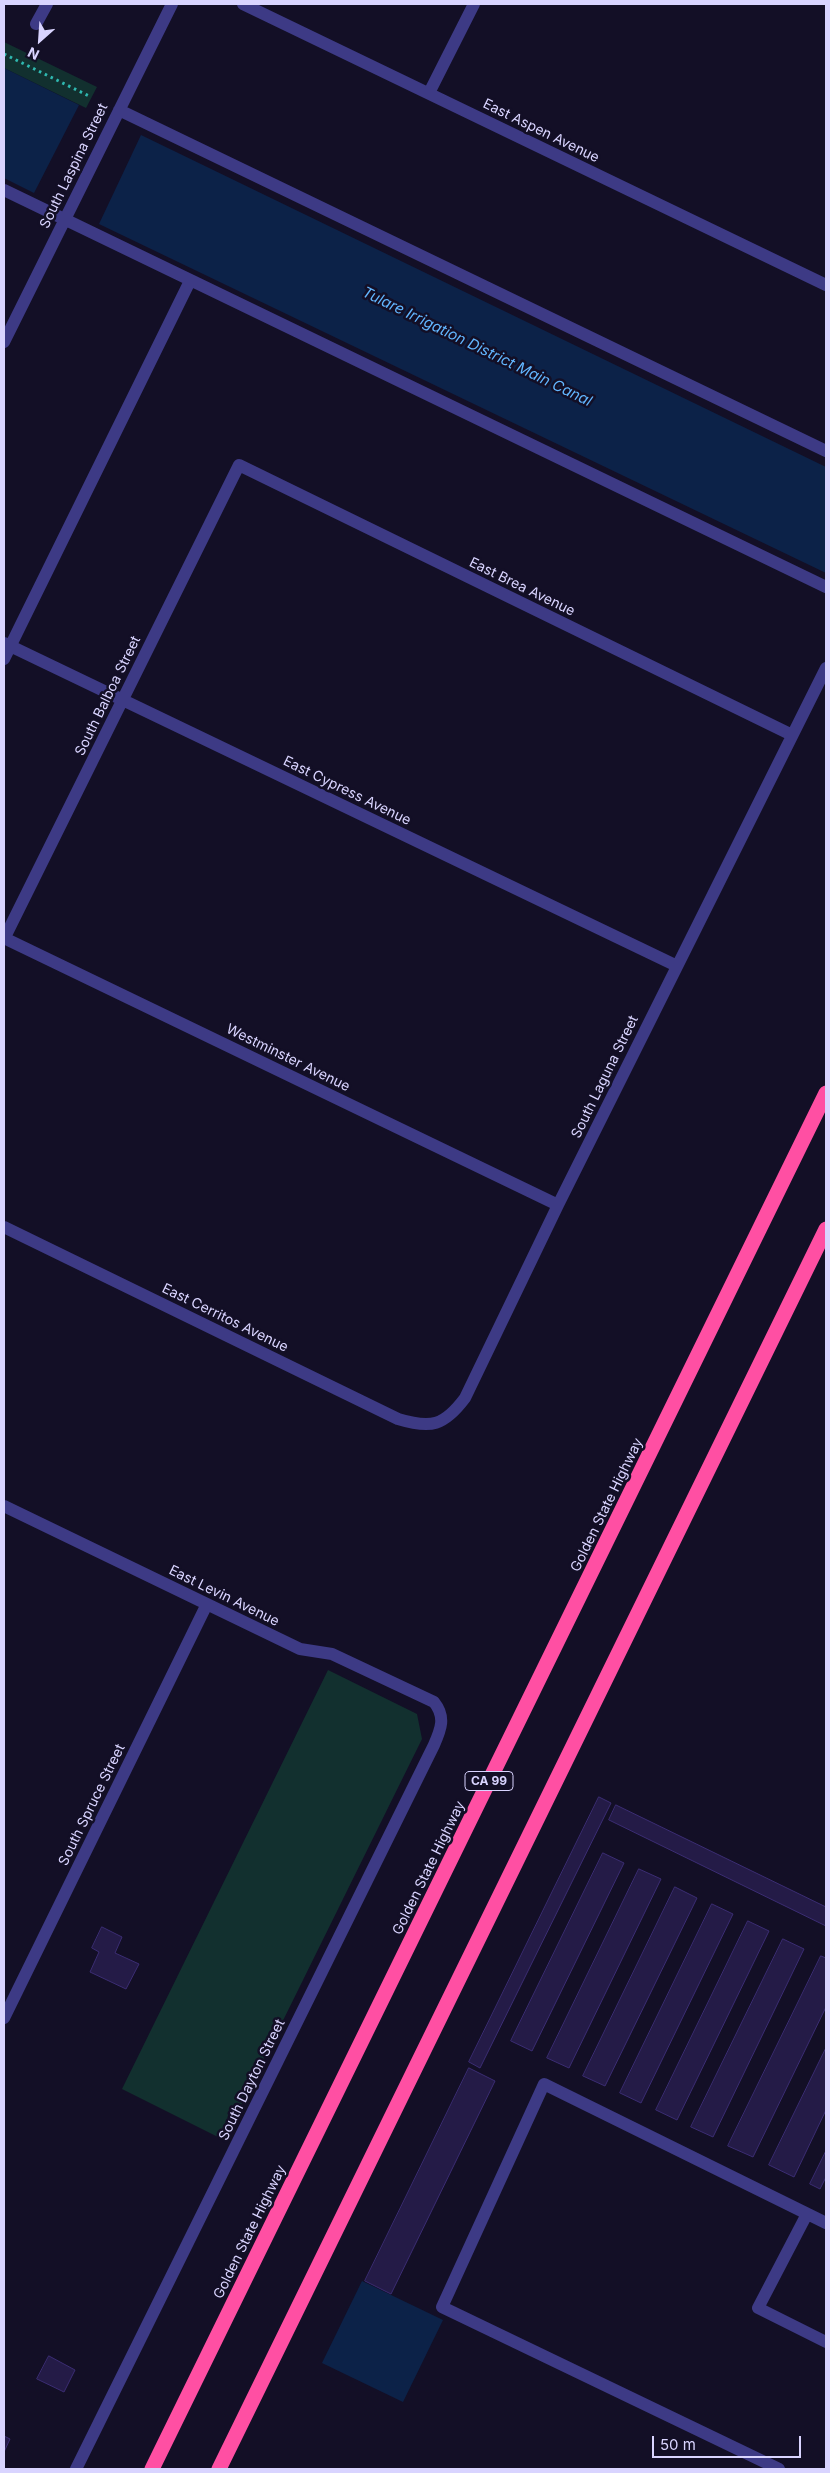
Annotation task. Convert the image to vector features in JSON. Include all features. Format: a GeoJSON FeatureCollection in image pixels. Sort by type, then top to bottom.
{"type":"FeatureCollection","features":[{"type":"Feature","properties":{"kind":"highway","name":"Golden State Highway"},"geometry":{"type":"LineString","coordinates":[[152,2469],[826,1093]]}},
{"type":"Feature","properties":{"kind":"highway"},"geometry":{"type":"LineString","coordinates":[[219,2469],[826,1229]]}},
{"type":"Feature","properties":{"kind":"street"},"geometry":{"type":"LineString","coordinates":[[36,24],[47,4]]}},
{"type":"Feature","properties":{"kind":"street","name":"South Laspina Street"},"geometry":{"type":"LineString","coordinates":[[4,342],[172,4]]}},
{"type":"Feature","properties":{"kind":"street","name":"East Aspen Avenue"},"geometry":{"type":"LineString","coordinates":[[243,4],[826,285]]}},
{"type":"Feature","properties":{"kind":"street"},"geometry":{"type":"LineString","coordinates":[[430,93],[474,4]]}},
{"type":"Feature","properties":{"kind":"street"},"geometry":{"type":"LineString","coordinates":[[119,110],[826,451]]}},
{"type":"Feature","properties":{"kind":"street"},"geometry":{"type":"LineString","coordinates":[[4,190],[826,587]]}},
{"type":"Feature","properties":{"kind":"street"},"geometry":{"type":"LineString","coordinates":[[4,659],[7,645],[190,281]]}},
{"type":"Feature","properties":{"kind":"street","name":"South Balboa Street"},"geometry":{"type":"LineString","coordinates":[[4,938],[239,465]]}},
{"type":"Feature","properties":{"kind":"street","name":"East Brea Avenue"},"geometry":{"type":"LineString","coordinates":[[239,465],[792,735]]}},
{"type":"Feature","properties":{"kind":"street","name":"East Cypress Avenue"},"geometry":{"type":"LineString","coordinates":[[7,645],[677,966]]}},
{"type":"Feature","properties":{"kind":"street","name":"South Laguna Street"},"geometry":{"type":"LineString","coordinates":[[436,1424],[453,1413],[465,1398],[558,1205],[826,668]]}},
{"type":"Feature","properties":{"kind":"street","name":"Westminster Avenue"},"geometry":{"type":"LineString","coordinates":[[4,938],[558,1205]]}},
{"type":"Feature","properties":{"kind":"street","name":"East Cerritos Avenue"},"geometry":{"type":"LineString","coordinates":[[4,1227],[398,1419],[419,1425],[436,1424]]}},
{"type":"Feature","properties":{"kind":"street","name":"East Levin Avenue"},"geometry":{"type":"LineString","coordinates":[[4,1506],[300,1649],[332,1654],[434,1702]]}},
{"type":"Feature","properties":{"kind":"street","name":"South Spruce Street"},"geometry":{"type":"LineString","coordinates":[[4,2018],[207,1604]]}},
{"type":"Feature","properties":{"kind":"street","name":"South Dayton Street"},"geometry":{"type":"LineString","coordinates":[[76,2469],[434,1745],[442,1720],[440,1710],[434,1702]]}},
{"type":"Feature","properties":{"kind":"street"},"geometry":{"type":"LineString","coordinates":[[779,2469],[442,2307],[544,2084],[826,2223]]}},
{"type":"Feature","properties":{"kind":"street"},"geometry":{"type":"LineString","coordinates":[[807,2214],[758,2308],[826,2342]]}},
{"type":"Feature","properties":{"kind":"path"},"geometry":{"type":"LineString","coordinates":[[4,54],[89,96]]}},
{"type":"Feature","properties":{"kind":"green space"},"geometry":{"type":"Polygon","coordinates":[[[4,42],[97,87],[86,108],[4,68],[4,42]]]}},
{"type":"Feature","properties":{"kind":"green space"},"geometry":{"type":"Polygon","coordinates":[[[328,1670],[417,1714],[422,1739],[224,2140],[122,2089],[328,1670]]]}},
{"type":"Feature","properties":{"kind":"water"},"geometry":{"type":"Polygon","coordinates":[[[4,68],[79,105],[34,193],[4,178],[4,68]]]}},
{"type":"Feature","properties":{"kind":"water","name":"Tulare Irrigation District Main Canal"},"geometry":{"type":"Polygon","coordinates":[[[141,135],[826,467],[826,573],[99,224],[141,135]]]}},
{"type":"Feature","properties":{"kind":"water"},"geometry":{"type":"Polygon","coordinates":[[[362,2281],[443,2320],[403,2402],[322,2363],[362,2281]]]}},
{"type":"Feature","properties":{"kind":"building"},"geometry":{"type":"Polygon","coordinates":[[[599,1797],[611,1803],[480,2068],[469,2062],[599,1797]]]}},
{"type":"Feature","properties":{"kind":"building"},"geometry":{"type":"Polygon","coordinates":[[[616,1805],[826,1907],[826,1926],[609,1820],[616,1805]]]}},
{"type":"Feature","properties":{"kind":"building"},"geometry":{"type":"Polygon","coordinates":[[[603,1853],[624,1863],[532,2051],[511,2041],[603,1853]]]}},
{"type":"Feature","properties":{"kind":"building"},"geometry":{"type":"Polygon","coordinates":[[[639,1869],[661,1879],[569,2068],[547,2058],[639,1869]]]}},
{"type":"Feature","properties":{"kind":"building"},"geometry":{"type":"Polygon","coordinates":[[[675,1887],[697,1898],[605,2086],[583,2076],[675,1887]]]}},
{"type":"Feature","properties":{"kind":"building"},"geometry":{"type":"Polygon","coordinates":[[[712,1904],[733,1914],[641,2103],[620,2093],[712,1904]]]}},
{"type":"Feature","properties":{"kind":"building"},"geometry":{"type":"Polygon","coordinates":[[[748,1921],[769,1931],[677,2120],[656,2110],[748,1921]]]}},
{"type":"Feature","properties":{"kind":"building"},"geometry":{"type":"Polygon","coordinates":[[[102,1927],[122,1937],[115,1953],[139,1964],[126,1989],[90,1972],[99,1952],[92,1948],[102,1927]]]}},
{"type":"Feature","properties":{"kind":"building"},"geometry":{"type":"Polygon","coordinates":[[[783,1939],[804,1949],[713,2137],[691,2127],[783,1939]]]}},
{"type":"Feature","properties":{"kind":"building"},"geometry":{"type":"Polygon","coordinates":[[[821,1956],[826,1958],[826,2007],[753,2157],[728,2146],[821,1956]]]}},
{"type":"Feature","properties":{"kind":"building"},"geometry":{"type":"Polygon","coordinates":[[[826,2048],[826,2110],[794,2177],[769,2165],[826,2048]]]}},
{"type":"Feature","properties":{"kind":"building"},"geometry":{"type":"Polygon","coordinates":[[[469,2068],[495,2081],[391,2294],[365,2281],[469,2068]]]}},
{"type":"Feature","properties":{"kind":"building"},"geometry":{"type":"Polygon","coordinates":[[[826,2151],[826,2177],[820,2189],[810,2184],[826,2151]]]}},
{"type":"Feature","properties":{"kind":"building"},"geometry":{"type":"Polygon","coordinates":[[[49,2356],[75,2370],[64,2392],[37,2379],[49,2356]]]}},
{"type":"Feature","properties":{"kind":"building"},"geometry":{"type":"Polygon","coordinates":[[[4,2436],[10,2439],[4,2452],[4,2436]]]}}]}
